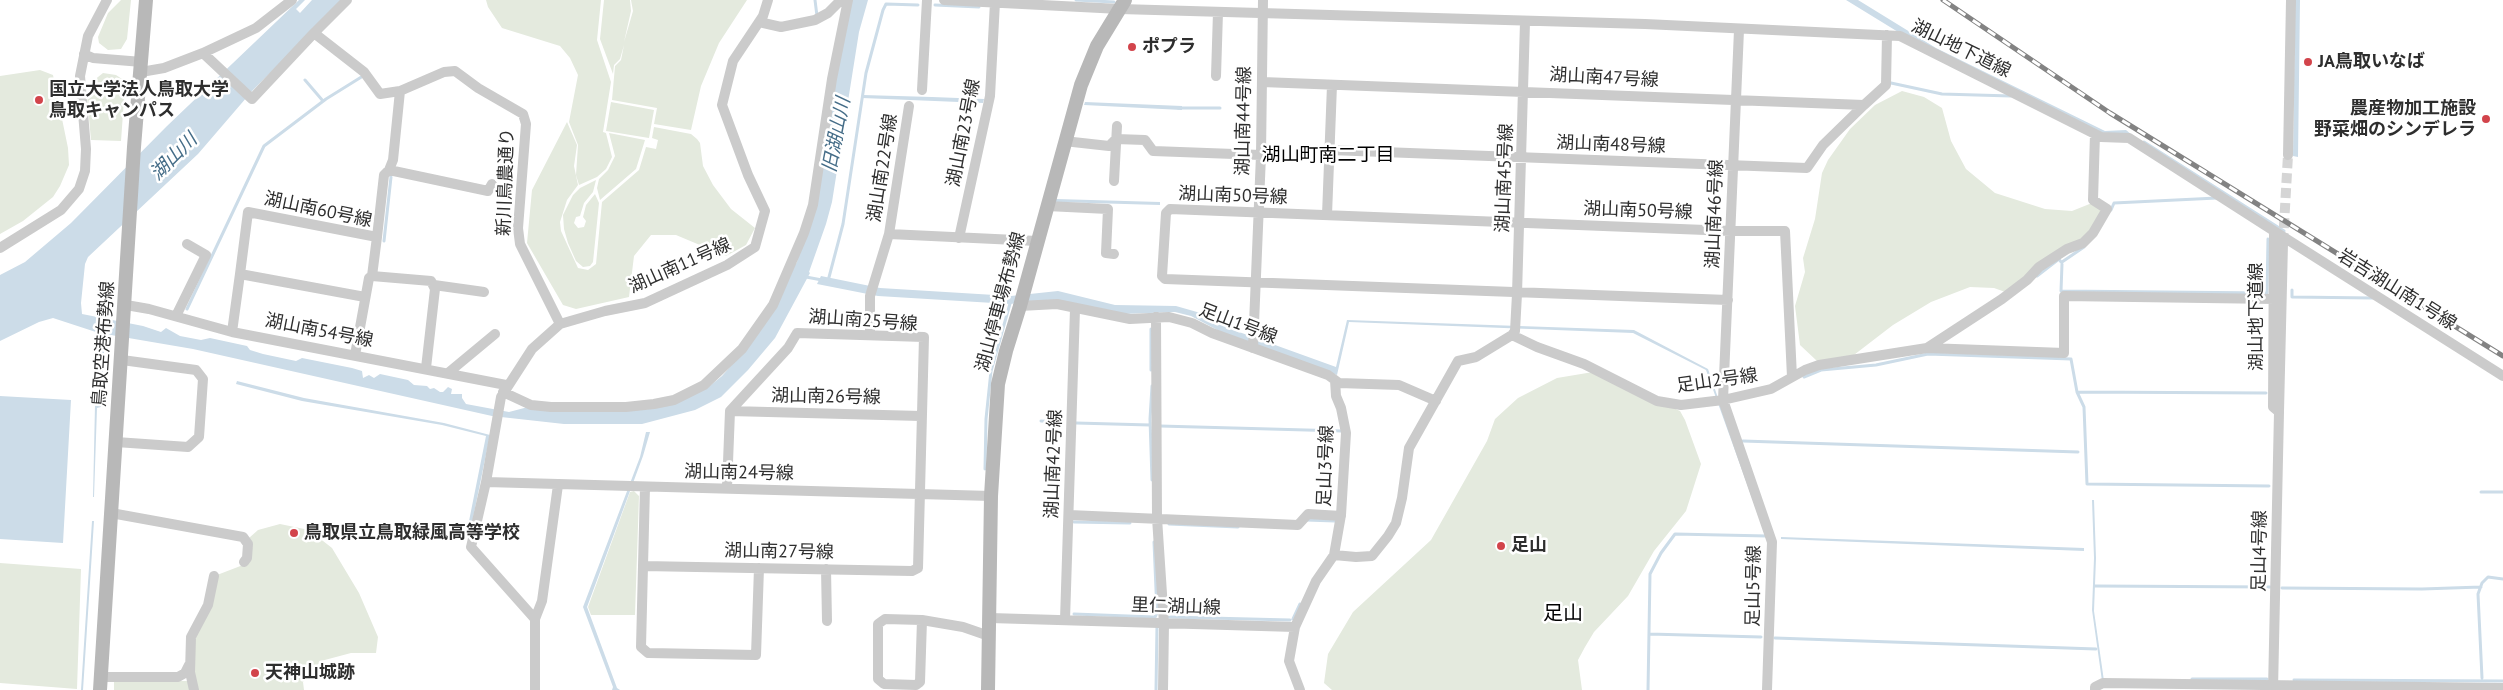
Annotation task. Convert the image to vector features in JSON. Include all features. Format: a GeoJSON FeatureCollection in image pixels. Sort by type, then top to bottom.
{"type":"FeatureCollection","features":[{"type":"Feature","properties":{"kind":"main road","name":"鳥取空港布勢線"},"geometry":{"type":"LineString","coordinates":[[100,683],[134,146],[146,0]]}},
{"type":"Feature","properties":{"kind":"main road","name":"湖山停車場布勢線"},"geometry":{"type":"LineString","coordinates":[[988,690],[991,496],[998,384],[1081,85],[1097,46],[1122,5]]}},
{"type":"Feature","properties":{"kind":"street"},"geometry":{"type":"LineString","coordinates":[[0,248],[61,210],[79,189],[85,171],[86,149],[80,76],[88,36],[107,0]]}},
{"type":"Feature","properties":{"kind":"street"},"geometry":{"type":"LineString","coordinates":[[84,54],[93,58],[141,67],[164,68],[256,28],[292,0]]}},
{"type":"Feature","properties":{"kind":"street"},"geometry":{"type":"LineString","coordinates":[[203,52],[252,99],[348,0]]}},
{"type":"Feature","properties":{"kind":"street","name":"湖山南11号線"},"geometry":{"type":"LineString","coordinates":[[560,324],[652,300],[727,266],[755,247],[765,211],[748,175],[722,105],[733,62],[759,22],[768,0]]}},
{"type":"Feature","properties":{"kind":"street"},"geometry":{"type":"LineString","coordinates":[[759,22],[781,27],[815,20],[828,13],[841,0]]}},
{"type":"Feature","properties":{"kind":"street","name":"湖山南54号線"},"geometry":{"type":"LineString","coordinates":[[125,307],[176,316],[232,332],[448,373],[503,391],[531,405],[551,407],[626,407],[674,400],[704,385],[742,349],[773,305],[786,279],[815,196],[832,79],[848,0]]}},
{"type":"Feature","properties":{"kind":"street"},"geometry":{"type":"LineString","coordinates":[[922,90],[927,0]]}},
{"type":"Feature","properties":{"kind":"street","name":"湖山地下道線"},"geometry":{"type":"LineString","coordinates":[[944,0],[1122,5],[1188,11],[1262,14],[1645,24],[1739,30],[1900,36],[2101,137],[2128,138],[2274,231],[2273,407],[2279,412]]}},
{"type":"Feature","properties":{"kind":"street"},"geometry":{"type":"LineString","coordinates":[[1188,11],[1189,0]]}},
{"type":"Feature","properties":{"kind":"street","name":"湖山南44号線"},"geometry":{"type":"LineString","coordinates":[[1253,343],[1261,154],[1263,0]]}},
{"type":"Feature","properties":{"kind":"street"},"geometry":{"type":"LineString","coordinates":[[2288,155],[2291,0]]}},
{"type":"Feature","properties":{"kind":"street","name":"湖山南23号線"},"geometry":{"type":"LineString","coordinates":[[959,238],[990,96],[995,2]]}},
{"type":"Feature","properties":{"kind":"street"},"geometry":{"type":"LineString","coordinates":[[1216,76],[1218,12]]}},
{"type":"Feature","properties":{"kind":"street","name":"湖山南45号線"},"geometry":{"type":"LineString","coordinates":[[1512,335],[1515,332],[1520,223],[1524,22]]}},
{"type":"Feature","properties":{"kind":"street","name":"湖山南46号線"},"geometry":{"type":"LineString","coordinates":[[1723,400],[1739,30]]}},
{"type":"Feature","properties":{"kind":"street","name":"新川鳥農通り"},"geometry":{"type":"LineString","coordinates":[[314,33],[364,72],[380,94],[400,91],[444,72],[455,71],[478,88],[523,114],[526,124],[518,228],[520,244],[560,324]]}},
{"type":"Feature","properties":{"kind":"street"},"geometry":{"type":"LineString","coordinates":[[1864,105],[1886,85],[1887,35]]}},
{"type":"Feature","properties":{"kind":"street","name":"湖山南47号線"},"geometry":{"type":"LineString","coordinates":[[1262,82],[1524,90],[1735,101],[1864,105]]}},
{"type":"Feature","properties":{"kind":"street"},"geometry":{"type":"LineString","coordinates":[[1327,215],[1332,84]]}},
{"type":"Feature","properties":{"kind":"street"},"geometry":{"type":"LineString","coordinates":[[377,237],[384,175],[389,170],[393,160],[400,91]]}},
{"type":"Feature","properties":{"kind":"street","name":"湖山南48号線"},"geometry":{"type":"LineString","coordinates":[[1330,150],[1807,168],[1823,145],[1864,105]]}},
{"type":"Feature","properties":{"kind":"street","name":"湖山南22号線"},"geometry":{"type":"LineString","coordinates":[[870,335],[872,291],[889,234],[909,106]]}},
{"type":"Feature","properties":{"kind":"street"},"geometry":{"type":"LineString","coordinates":[[1114,181],[1116,126]]}},
{"type":"Feature","properties":{"kind":"street","name":"足山2号線"},"geometry":{"type":"LineString","coordinates":[[1512,335],[1537,347],[1584,364],[1657,401],[1681,406],[1771,390],[1792,377],[1819,365],[1927,348],[2002,299],[2027,280],[2039,267],[2068,249],[2083,243],[2093,233],[2107,209],[2093,200],[2095,134]]}},
{"type":"Feature","properties":{"kind":"street"},"geometry":{"type":"LineString","coordinates":[[1064,141],[1110,146],[1116,139]]}},
{"type":"Feature","properties":{"kind":"street"},"geometry":{"type":"LineString","coordinates":[[1116,139],[1144,140],[1153,151],[1261,154]]}},
{"type":"Feature","properties":{"kind":"street"},"geometry":{"type":"LineString","coordinates":[[389,170],[488,191],[492,184]]}},
{"type":"Feature","properties":{"kind":"street"},"geometry":{"type":"LineString","coordinates":[[1047,206],[1108,210],[1106,253],[1114,254]]}},
{"type":"Feature","properties":{"kind":"street","name":"湖山南50号線"},"geometry":{"type":"LineString","coordinates":[[1728,300],[1165,280],[1162,276],[1166,213],[1170,209],[1730,231],[1785,231],[1792,377]]}},
{"type":"Feature","properties":{"kind":"street","name":"湖山南60号線"},"geometry":{"type":"LineString","coordinates":[[240,274],[248,212],[377,237],[372,276],[369,278],[355,355]]}},
{"type":"Feature","properties":{"kind":"street","name":"岩吉湖山南1号線"},"geometry":{"type":"LineString","coordinates":[[2274,231],[2503,376]]}},
{"type":"Feature","properties":{"kind":"street"},"geometry":{"type":"LineString","coordinates":[[889,234],[1037,241]]}},
{"type":"Feature","properties":{"kind":"street","name":"湖山地下道線"},"geometry":{"type":"LineString","coordinates":[[2279,412],[2284,243]]}},
{"type":"Feature","properties":{"kind":"street"},"geometry":{"type":"LineString","coordinates":[[176,316],[206,255],[187,244]]}},
{"type":"Feature","properties":{"kind":"street"},"geometry":{"type":"LineString","coordinates":[[232,332],[240,274],[365,297]]}},
{"type":"Feature","properties":{"kind":"street"},"geometry":{"type":"LineString","coordinates":[[372,276],[431,282],[434,285],[484,292]]}},
{"type":"Feature","properties":{"kind":"street"},"geometry":{"type":"LineString","coordinates":[[426,368],[434,285]]}},
{"type":"Feature","properties":{"kind":"street"},"geometry":{"type":"LineString","coordinates":[[1927,348],[2064,353],[2064,296],[2274,298]]}},
{"type":"Feature","properties":{"kind":"street","name":"足山1号線"},"geometry":{"type":"LineString","coordinates":[[1020,306],[1057,304],[1130,319],[1169,317],[1253,343],[1328,375],[1340,383],[1399,385],[1436,401]]}},
{"type":"Feature","properties":{"kind":"street","name":"湖山南42号線"},"geometry":{"type":"LineString","coordinates":[[1065,620],[1075,309]]}},
{"type":"Feature","properties":{"kind":"street"},"geometry":{"type":"LineString","coordinates":[[1156,317],[1157,517],[1164,624],[1163,690]]}},
{"type":"Feature","properties":{"kind":"street"},"geometry":{"type":"LineString","coordinates":[[535,619],[471,547],[486,482],[496,420],[503,391],[532,349],[560,324]]}},
{"type":"Feature","properties":{"kind":"street","name":"湖山南25号線"},"geometry":{"type":"LineString","coordinates":[[730,412],[788,348],[797,333],[924,337],[920,494]]}},
{"type":"Feature","properties":{"kind":"street"},"geometry":{"type":"LineString","coordinates":[[448,373],[496,334]]}},
{"type":"Feature","properties":{"kind":"street"},"geometry":{"type":"LineString","coordinates":[[1300,690],[1289,661],[1295,627],[1316,581],[1334,555],[1372,556],[1388,536],[1396,523],[1402,498],[1409,448],[1458,361],[1476,357],[1512,335]]}},
{"type":"Feature","properties":{"kind":"street"},"geometry":{"type":"LineString","coordinates":[[116,442],[188,447],[199,437],[203,379],[196,370],[122,354]]}},
{"type":"Feature","properties":{"kind":"street","name":"足山3号線"},"geometry":{"type":"LineString","coordinates":[[1334,555],[1341,516],[1346,433],[1341,408],[1336,396],[1335,380]]}},
{"type":"Feature","properties":{"kind":"street","name":"足山5号線"},"geometry":{"type":"LineString","coordinates":[[1723,400],[1772,542],[1767,690]]}},
{"type":"Feature","properties":{"kind":"street"},"geometry":{"type":"LineString","coordinates":[[727,488],[730,412]]}},
{"type":"Feature","properties":{"kind":"street","name":"湖山南26号線"},"geometry":{"type":"LineString","coordinates":[[730,412],[921,416]]}},
{"type":"Feature","properties":{"kind":"street","name":"足山4号線"},"geometry":{"type":"LineString","coordinates":[[2273,688],[2279,412]]}},
{"type":"Feature","properties":{"kind":"street","name":"湖山南24号線"},"geometry":{"type":"LineString","coordinates":[[486,482],[991,496]]}},
{"type":"Feature","properties":{"kind":"street"},"geometry":{"type":"LineString","coordinates":[[535,690],[535,619],[542,601],[558,485]]}},
{"type":"Feature","properties":{"kind":"street"},"geometry":{"type":"LineString","coordinates":[[645,487],[641,647],[648,653],[756,655],[759,568]]}},
{"type":"Feature","properties":{"kind":"street","name":"湖山南27号線"},"geometry":{"type":"LineString","coordinates":[[643,566],[912,571],[918,568],[920,494]]}},
{"type":"Feature","properties":{"kind":"street"},"geometry":{"type":"LineString","coordinates":[[111,513],[243,537],[248,544],[247,558],[244,562]]}},
{"type":"Feature","properties":{"kind":"street"},"geometry":{"type":"LineString","coordinates":[[1069,515],[1157,517],[1298,525],[1308,514],[1341,516]]}},
{"type":"Feature","properties":{"kind":"street"},"geometry":{"type":"LineString","coordinates":[[826,569],[826,621]]}},
{"type":"Feature","properties":{"kind":"street"},"geometry":{"type":"LineString","coordinates":[[194,690],[189,665],[191,637],[208,605],[214,576]]}},
{"type":"Feature","properties":{"kind":"street","name":"里仁湖山線"},"geometry":{"type":"LineString","coordinates":[[990,618],[1295,627]]}},
{"type":"Feature","properties":{"kind":"street"},"geometry":{"type":"LineString","coordinates":[[922,620],[920,682],[916,685],[884,684],[878,679],[878,624],[885,619],[922,620],[963,627],[989,636]]}},
{"type":"Feature","properties":{"kind":"street"},"geometry":{"type":"LineString","coordinates":[[100,683],[178,677],[185,673],[189,665]]}},
{"type":"Feature","properties":{"kind":"street"},"geometry":{"type":"LineString","coordinates":[[2095,690],[2095,687],[2103,683],[2273,688],[2503,688]]}},
{"type":"Feature","properties":{"kind":"shaded area"},"geometry":{"type":"Polygon","coordinates":[[[121,0],[131,0],[127,39],[121,49],[108,50],[99,43],[98,37],[108,13],[121,0]]]}},
{"type":"Feature","properties":{"kind":"shaded area"},"geometry":{"type":"Polygon","coordinates":[[[486,0],[601,0],[597,40],[611,82],[603,132],[606,133],[612,157],[606,169],[597,177],[579,185],[576,175],[578,145],[569,122],[578,75],[570,58],[560,46],[502,28],[488,7],[486,0]]]}},
{"type":"Feature","properties":{"kind":"shaded area"},"geometry":{"type":"Polygon","coordinates":[[[604,0],[630,0],[631,11],[624,42],[633,11],[631,0],[747,0],[719,43],[701,86],[691,130],[654,124],[657,108],[612,100],[615,66],[621,60],[624,45],[620,59],[614,65],[613,74],[600,39],[604,0]]]}},
{"type":"Feature","properties":{"kind":"shaded area"},"geometry":{"type":"Polygon","coordinates":[[[40,70],[53,75],[68,148],[69,165],[53,197],[23,221],[0,234],[0,76],[40,70]]]}},
{"type":"Feature","properties":{"kind":"shaded area"},"geometry":{"type":"Polygon","coordinates":[[[103,73],[116,75],[122,79],[125,86],[121,141],[91,140],[87,96],[93,81],[103,73]]]}},
{"type":"Feature","properties":{"kind":"shaded area"},"geometry":{"type":"Polygon","coordinates":[[[1902,91],[1924,97],[1942,108],[1951,141],[1966,169],[1995,193],[2045,209],[2072,211],[2092,203],[2104,207],[2092,232],[2008,293],[1994,288],[1970,287],[1931,302],[1893,325],[1850,358],[1817,361],[1800,345],[1795,306],[1805,272],[1803,258],[1815,219],[1822,173],[1828,160],[1850,129],[1875,105],[1902,91]]]}},
{"type":"Feature","properties":{"kind":"shaded area"},"geometry":{"type":"Polygon","coordinates":[[[611,102],[654,110],[649,138],[606,131],[611,102]]]}},
{"type":"Feature","properties":{"kind":"shaded area"},"geometry":{"type":"Polygon","coordinates":[[[567,122],[577,145],[574,166],[578,185],[567,200],[560,222],[561,231],[578,268],[588,270],[596,264],[602,202],[639,170],[646,147],[656,149],[658,140],[652,138],[654,127],[691,134],[697,139],[700,143],[703,166],[713,185],[731,209],[755,228],[746,245],[726,256],[676,235],[651,235],[634,256],[629,297],[576,309],[563,305],[527,243],[532,190],[567,122]]]}},
{"type":"Feature","properties":{"kind":"shaded area"},"geometry":{"type":"Polygon","coordinates":[[[609,133],[645,140],[636,169],[600,200],[597,188],[599,179],[608,170],[615,156],[609,133]]]}},
{"type":"Feature","properties":{"kind":"shaded area"},"geometry":{"type":"Polygon","coordinates":[[[596,180],[593,192],[584,203],[580,216],[576,217],[574,223],[578,228],[584,227],[586,221],[583,217],[586,205],[595,194],[599,203],[593,262],[590,266],[583,267],[576,261],[568,243],[563,215],[573,195],[580,188],[596,180]]]}},
{"type":"Feature","properties":{"kind":"shaded area"},"geometry":{"type":"Polygon","coordinates":[[[1593,372],[1680,411],[1701,464],[1686,511],[1654,551],[1628,596],[1594,632],[1578,660],[1582,690],[1332,690],[1324,683],[1328,654],[1353,612],[1431,540],[1487,441],[1495,419],[1518,398],[1557,378],[1593,372]]]}},
{"type":"Feature","properties":{"kind":"shaded area"},"geometry":{"type":"Polygon","coordinates":[[[634,491],[639,496],[635,615],[591,615],[588,607],[630,492],[634,491]]]}},
{"type":"Feature","properties":{"kind":"shaded area"},"geometry":{"type":"Polygon","coordinates":[[[280,524],[309,530],[332,548],[359,593],[378,637],[376,653],[351,653],[321,661],[303,682],[304,690],[196,690],[192,672],[195,637],[217,575],[243,565],[249,538],[258,530],[280,524]]]}},
{"type":"Feature","properties":{"kind":"shaded area"},"geometry":{"type":"Polygon","coordinates":[[[0,563],[81,569],[77,689],[0,683],[0,563]]]}},
{"type":"Feature","properties":{"kind":"shaded area"},"geometry":{"type":"Polygon","coordinates":[[[114,681],[189,681],[191,690],[114,690],[114,681]]]}},
{"type":"Feature","properties":{"kind":"water"},"geometry":{"type":"Polygon","coordinates":[[[299,0],[305,0],[296,9],[300,13],[312,0],[343,0],[253,90],[198,154],[88,257],[85,264],[81,303],[82,314],[143,326],[161,332],[166,328],[180,336],[201,340],[210,338],[247,346],[250,350],[263,354],[296,361],[302,358],[352,368],[362,371],[363,378],[369,375],[374,378],[380,374],[408,380],[414,385],[427,386],[440,392],[443,392],[448,387],[452,389],[451,394],[462,394],[466,404],[509,412],[528,407],[624,409],[706,389],[722,376],[744,351],[797,262],[852,0],[868,0],[859,32],[832,202],[826,224],[810,273],[775,338],[748,370],[721,397],[695,410],[642,424],[564,424],[492,416],[193,349],[105,334],[101,407],[97,408],[93,497],[95,405],[99,405],[102,334],[53,318],[39,322],[0,341],[0,275],[25,262],[71,223],[167,126],[299,0]]]}},
{"type":"Feature","properties":{"kind":"water"},"geometry":{"type":"Polygon","coordinates":[[[1846,0],[1858,0],[1936,48],[2105,131],[2126,130],[2132,135],[2104,135],[1903,35],[1846,0]]]}},
{"type":"Feature","properties":{"kind":"water"},"geometry":{"type":"Polygon","coordinates":[[[2295,0],[2300,0],[2298,157],[2293,156],[2295,0]]]}},
{"type":"Feature","properties":{"kind":"water"},"geometry":{"type":"Polygon","coordinates":[[[863,95],[984,99],[983,103],[862,98],[863,95]]]}},
{"type":"Feature","properties":{"kind":"water"},"geometry":{"type":"Polygon","coordinates":[[[1085,102],[1182,106],[1182,110],[1084,105],[1085,102]]]}},
{"type":"Feature","properties":{"kind":"water"},"geometry":{"type":"Polygon","coordinates":[[[1056,199],[1160,202],[1160,205],[1055,202],[1056,199]]]}},
{"type":"Feature","properties":{"kind":"water"},"geometry":{"type":"Polygon","coordinates":[[[821,276],[880,288],[1011,296],[1058,291],[1115,305],[1176,306],[1204,314],[1228,328],[1336,367],[1347,320],[1634,330],[1708,369],[1766,537],[1706,370],[1633,333],[1349,322],[1337,375],[1223,333],[1191,316],[1175,312],[1123,314],[1044,300],[1010,304],[878,296],[817,284],[821,276]]]}},
{"type":"Feature","properties":{"kind":"water"},"geometry":{"type":"Polygon","coordinates":[[[237,381],[304,398],[444,423],[490,435],[471,528],[467,531],[486,436],[442,425],[302,401],[236,384],[237,381]]]}},
{"type":"Feature","properties":{"kind":"water"},"geometry":{"type":"Polygon","coordinates":[[[0,396],[71,400],[63,543],[0,539],[0,396]]]}},
{"type":"Feature","properties":{"kind":"water"},"geometry":{"type":"Polygon","coordinates":[[[646,432],[650,432],[643,456],[587,607],[617,688],[620,690],[612,690],[613,687],[583,607],[640,457],[646,432]]]}},
{"type":"Feature","properties":{"kind":"water"},"geometry":{"type":"Polygon","coordinates":[[[2092,500],[2094,500],[2096,558],[2094,611],[2104,681],[2102,681],[2092,610],[2094,558],[2092,500]]]}},
{"type":"Feature","properties":{"kind":"water"},"geometry":{"type":"Polygon","coordinates":[[[92,521],[94,521],[83,690],[81,690],[92,521]]]}},
{"type":"Feature","properties":{"kind":"water"},"geometry":{"type":"Polygon","coordinates":[[[1781,537],[2084,548],[2084,551],[1781,539],[1781,537]]]}},
{"type":"Feature","properties":{"kind":"waterway"},"geometry":{"type":"LineString","coordinates":[[815,0],[817,16]]}},
{"type":"Feature","properties":{"kind":"waterway"},"geometry":{"type":"LineString","coordinates":[[1076,0],[1114,2]]}},
{"type":"Feature","properties":{"kind":"waterway","name":"旧湖山川"},"geometry":{"type":"LineString","coordinates":[[828,281],[843,224],[866,73],[883,10],[886,4],[918,5]]}},
{"type":"Feature","properties":{"kind":"waterway"},"geometry":{"type":"LineString","coordinates":[[935,5],[979,7]]}},
{"type":"Feature","properties":{"kind":"waterway"},"geometry":{"type":"LineString","coordinates":[[187,309],[264,146],[326,99],[363,76]]}},
{"type":"Feature","properties":{"kind":"waterway"},"geometry":{"type":"LineString","coordinates":[[305,80],[323,101]]}},
{"type":"Feature","properties":{"kind":"waterway"},"geometry":{"type":"LineString","coordinates":[[1891,83],[1942,94],[2011,96]]}},
{"type":"Feature","properties":{"kind":"waterway"},"geometry":{"type":"LineString","coordinates":[[1178,108],[1220,108]]}},
{"type":"Feature","properties":{"kind":"waterway"},"geometry":{"type":"LineString","coordinates":[[2144,142],[2284,231]]}},
{"type":"Feature","properties":{"kind":"waterway"},"geometry":{"type":"LineString","coordinates":[[384,241],[391,177]]}},
{"type":"Feature","properties":{"kind":"waterway"},"geometry":{"type":"LineString","coordinates":[[2111,210],[2114,203],[2217,198]]}},
{"type":"Feature","properties":{"kind":"waterway"},"geometry":{"type":"LineString","coordinates":[[2062,264],[2061,291],[2267,293],[2268,239]]}},
{"type":"Feature","properties":{"kind":"waterway"},"geometry":{"type":"LineString","coordinates":[[2062,262],[2084,247]]}},
{"type":"Feature","properties":{"kind":"waterway"},"geometry":{"type":"LineString","coordinates":[[2037,276],[2059,259],[2061,262]]}},
{"type":"Feature","properties":{"kind":"waterway"},"geometry":{"type":"LineString","coordinates":[[806,277],[822,280]]}},
{"type":"Feature","properties":{"kind":"waterway"},"geometry":{"type":"LineString","coordinates":[[2292,290],[2292,297],[2373,298]]}},
{"type":"Feature","properties":{"kind":"waterway"},"geometry":{"type":"LineString","coordinates":[[985,469],[986,419],[991,371],[1011,300]]}},
{"type":"Feature","properties":{"kind":"waterway"},"geometry":{"type":"LineString","coordinates":[[1151,329],[1151,370]]}},
{"type":"Feature","properties":{"kind":"waterway"},"geometry":{"type":"LineString","coordinates":[[1804,377],[1821,370],[1876,365],[1928,354],[2071,359],[2077,392],[2084,407],[2087,484]]}},
{"type":"Feature","properties":{"kind":"waterway"},"geometry":{"type":"LineString","coordinates":[[1152,386],[1150,419],[1152,480]]}},
{"type":"Feature","properties":{"kind":"waterway"},"geometry":{"type":"LineString","coordinates":[[2077,392],[2266,393]]}},
{"type":"Feature","properties":{"kind":"waterway"},"geometry":{"type":"LineString","coordinates":[[1041,421],[1062,422]]}},
{"type":"Feature","properties":{"kind":"waterway"},"geometry":{"type":"LineString","coordinates":[[1076,423],[1150,425]]}},
{"type":"Feature","properties":{"kind":"waterway"},"geometry":{"type":"LineString","coordinates":[[1160,426],[1343,431]]}},
{"type":"Feature","properties":{"kind":"waterway"},"geometry":{"type":"LineString","coordinates":[[1743,441],[2078,452]]}},
{"type":"Feature","properties":{"kind":"waterway"},"geometry":{"type":"LineString","coordinates":[[2087,484],[2269,486]]}},
{"type":"Feature","properties":{"kind":"waterway"},"geometry":{"type":"LineString","coordinates":[[2481,492],[2503,492]]}},
{"type":"Feature","properties":{"kind":"waterway"},"geometry":{"type":"LineString","coordinates":[[1306,520],[1335,521]]}},
{"type":"Feature","properties":{"kind":"waterway"},"geometry":{"type":"LineString","coordinates":[[1074,522],[1130,523]]}},
{"type":"Feature","properties":{"kind":"waterway"},"geometry":{"type":"LineString","coordinates":[[1169,524],[1238,527]]}},
{"type":"Feature","properties":{"kind":"waterway"},"geometry":{"type":"LineString","coordinates":[[1648,690],[1650,574],[1661,553],[1675,534],[1767,536]]}},
{"type":"Feature","properties":{"kind":"waterway"},"geometry":{"type":"LineString","coordinates":[[1074,614],[1155,617],[1157,613],[1154,542]]}},
{"type":"Feature","properties":{"kind":"waterway"},"geometry":{"type":"LineString","coordinates":[[2482,678],[2478,594],[2482,583],[2488,577],[2503,579]]}},
{"type":"Feature","properties":{"kind":"waterway"},"geometry":{"type":"LineString","coordinates":[[2095,586],[2270,587]]}},
{"type":"Feature","properties":{"kind":"waterway"},"geometry":{"type":"LineString","coordinates":[[2282,588],[2422,589],[2481,587]]}},
{"type":"Feature","properties":{"kind":"waterway"},"geometry":{"type":"LineString","coordinates":[[1293,619],[1300,604]]}},
{"type":"Feature","properties":{"kind":"waterway"},"geometry":{"type":"LineString","coordinates":[[1169,617],[1290,620]]}},
{"type":"Feature","properties":{"kind":"waterway"},"geometry":{"type":"LineString","coordinates":[[1156,690],[1157,626]]}},
{"type":"Feature","properties":{"kind":"waterway"},"geometry":{"type":"LineString","coordinates":[[1649,634],[1761,637]]}},
{"type":"Feature","properties":{"kind":"waterway"},"geometry":{"type":"LineString","coordinates":[[1775,638],[2096,649]]}},
{"type":"Feature","properties":{"kind":"waterway"},"geometry":{"type":"LineString","coordinates":[[2192,679],[2267,679]]}},
{"type":"Feature","properties":{"kind":"waterway"},"geometry":{"type":"LineString","coordinates":[[2294,680],[2503,681]]}},
{"type":"Feature","properties":{"kind":"tunnel"},"geometry":{"type":"LineString","coordinates":[[2283,243],[2288,155]]}},
{"type":"Feature","properties":{"kind":"railway"},"geometry":{"type":"LineString","coordinates":[[1943,0],[2110,113],[2503,356]]}},
{"type":"Feature","properties":{"kind":"place","name":"ポプラ"},"geometry":{"type":"Point","coordinates":[1132,47]}},
{"type":"Feature","properties":{"kind":"place","name":"JA鳥取いなば"},"geometry":{"type":"Point","coordinates":[2308,62]}},
{"type":"Feature","properties":{"kind":"place","name":"国立大学法人鳥取大学 鳥取キャンパス"},"geometry":{"type":"Point","coordinates":[39,100]}},
{"type":"Feature","properties":{"kind":"place","name":"農産物加工施設 野菜畑のシンデレラ"},"geometry":{"type":"Point","coordinates":[2486,119]}},
{"type":"Feature","properties":{"kind":"place","name":"鳥取県立鳥取緑風高等学校"},"geometry":{"type":"Point","coordinates":[294,533]}},
{"type":"Feature","properties":{"kind":"place","name":"足山"},"geometry":{"type":"Point","coordinates":[1501,546]}},
{"type":"Feature","properties":{"kind":"place","name":"天神山城跡"},"geometry":{"type":"Point","coordinates":[255,673]}},
{"type":"Feature","properties":{"kind":"district","name":"湖山町南二丁目"},"geometry":{"type":"Point","coordinates":[1328,156]}},
{"type":"Feature","properties":{"kind":"district","name":"足山"},"geometry":{"type":"Point","coordinates":[1563,614]}},
{"type":"Feature","properties":{"kind":"water label","name":"湖山川"},"geometry":{"type":"Point","coordinates":[174,157]}}]}
